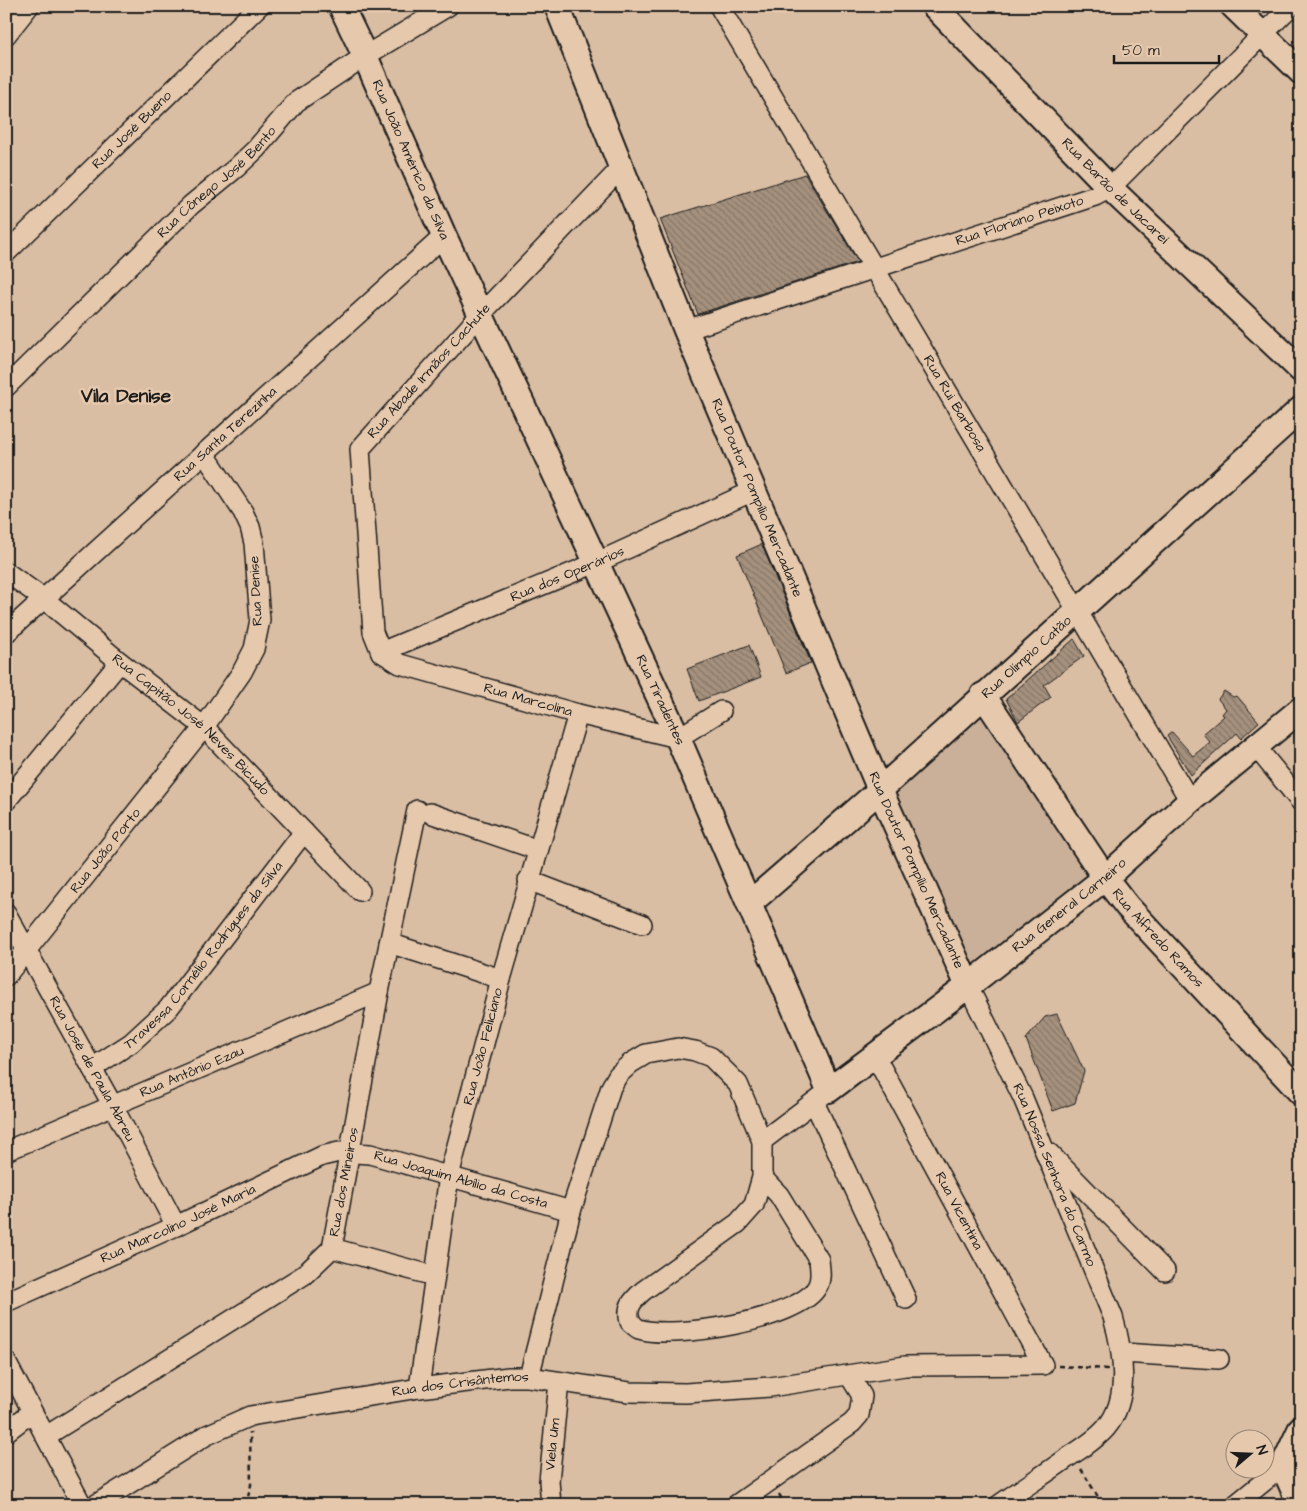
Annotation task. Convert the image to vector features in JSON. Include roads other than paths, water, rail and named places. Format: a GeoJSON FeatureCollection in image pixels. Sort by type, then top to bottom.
{"type":"FeatureCollection","features":[{"type":"Feature","properties":{"kind":"main road","name":"Rua João Américo da Silva"},"geometry":{"type":"LineString","coordinates":[[341,6],[481,314]]}},
{"type":"Feature","properties":{"kind":"main road","name":"Rua Doutor Pompílio Mercadante"},"geometry":{"type":"LineString","coordinates":[[557,6],[686,330],[753,491],[880,790],[968,986]]}},
{"type":"Feature","properties":{"kind":"main road"},"geometry":{"type":"LineString","coordinates":[[1233,6],[1301,72]]}},
{"type":"Feature","properties":{"kind":"main road","name":"Rua Barão de Jacareí"},"geometry":{"type":"LineString","coordinates":[[942,9],[1110,188],[1301,370]]}},
{"type":"Feature","properties":{"kind":"main road","name":"Rua Tiradentes"},"geometry":{"type":"LineString","coordinates":[[481,314],[598,562],[750,903],[821,1096]]}},
{"type":"Feature","properties":{"kind":"main road","name":"Rua Olímpio Catão"},"geometry":{"type":"LineString","coordinates":[[750,903],[880,790],[1301,409]]}},
{"type":"Feature","properties":{"kind":"main road","name":"Rua Alfredo Ramos"},"geometry":{"type":"LineString","coordinates":[[983,695],[1105,878],[1127,906],[1301,1093]]}},
{"type":"Feature","properties":{"kind":"main road","name":"Rua General Carneiro"},"geometry":{"type":"LineString","coordinates":[[821,1096],[968,986],[1105,878],[1190,801],[1301,709]]}},
{"type":"Feature","properties":{"kind":"main road"},"geometry":{"type":"LineString","coordinates":[[1300,1505],[1292,1468],[1301,1428]]}},
{"type":"Feature","properties":{"kind":"street"},"geometry":{"type":"LineString","coordinates":[[6,35],[29,6]]}},
{"type":"Feature","properties":{"kind":"street","name":"Rua José Bueno"},"geometry":{"type":"LineString","coordinates":[[6,253],[259,6]]}},
{"type":"Feature","properties":{"kind":"street","name":"Rua Cônego José Bento"},"geometry":{"type":"LineString","coordinates":[[6,387],[191,205],[256,149],[296,102],[365,56],[448,6]]}},
{"type":"Feature","properties":{"kind":"street","name":"Rua Rui Barbosa"},"geometry":{"type":"LineString","coordinates":[[719,6],[1190,801]]}},
{"type":"Feature","properties":{"kind":"street","name":"Rua Floriano Peixoto"},"geometry":{"type":"LineString","coordinates":[[686,330],[874,270],[1088,198],[1110,188],[1291,6]]}},
{"type":"Feature","properties":{"kind":"street","name":"Rua Abade Irmãos Cachute"},"geometry":{"type":"LineString","coordinates":[[381,652],[373,632],[359,452],[481,314],[621,168]]}},
{"type":"Feature","properties":{"kind":"street","name":"Rua Santa Terezinha"},"geometry":{"type":"LineString","coordinates":[[6,633],[444,236]]}},
{"type":"Feature","properties":{"kind":"street","name":"Rua Denise"},"geometry":{"type":"LineString","coordinates":[[204,453],[243,512],[250,526],[254,543],[260,620],[254,649],[242,672],[204,726]]}},
{"type":"Feature","properties":{"kind":"street","name":"Rua dos Operários"},"geometry":{"type":"LineString","coordinates":[[381,652],[598,562],[753,491]]}},
{"type":"Feature","properties":{"kind":"street","name":"Rua Capitão José Neves Bicudo"},"geometry":{"type":"LineString","coordinates":[[6,572],[44,599],[120,662],[204,726],[360,891]]}},
{"type":"Feature","properties":{"kind":"street","name":"Rua Marcolina"},"geometry":{"type":"LineString","coordinates":[[381,652],[400,664],[578,714],[678,738]]}},
{"type":"Feature","properties":{"kind":"street"},"geometry":{"type":"LineString","coordinates":[[6,801],[120,662]]}},
{"type":"Feature","properties":{"kind":"street"},"geometry":{"type":"LineString","coordinates":[[678,738],[721,711]]}},
{"type":"Feature","properties":{"kind":"street","name":"Rua João Feliciano"},"geometry":{"type":"LineString","coordinates":[[419,1388],[449,1176],[528,880],[578,714]]}},
{"type":"Feature","properties":{"kind":"street","name":"Rua João Porto"},"geometry":{"type":"LineString","coordinates":[[6,976],[204,726]]}},
{"type":"Feature","properties":{"kind":"street"},"geometry":{"type":"LineString","coordinates":[[1256,747],[1301,802]]}},
{"type":"Feature","properties":{"kind":"street","name":"Rua dos Mineiros"},"geometry":{"type":"LineString","coordinates":[[46,1436],[304,1275],[332,1248],[389,943],[424,811],[538,850]]}},
{"type":"Feature","properties":{"kind":"street","name":"Travessa Cornélio Rodrigues da Silva"},"geometry":{"type":"LineString","coordinates":[[92,1068],[131,1043],[168,1009],[304,832]]}},
{"type":"Feature","properties":{"kind":"street"},"geometry":{"type":"LineString","coordinates":[[528,880],[642,924]]}},
{"type":"Feature","properties":{"kind":"street","name":"Rua José de Paula Abreu"},"geometry":{"type":"LineString","coordinates":[[6,913],[113,1106],[176,1226]]}},
{"type":"Feature","properties":{"kind":"street"},"geometry":{"type":"LineString","coordinates":[[389,943],[501,978]]}},
{"type":"Feature","properties":{"kind":"street","name":"Rua Nossa Senhora do Carmo"},"geometry":{"type":"LineString","coordinates":[[968,986],[1023,1098],[1113,1317],[1122,1362],[1119,1400],[1107,1427],[1072,1455],[999,1505]]}},
{"type":"Feature","properties":{"kind":"street","name":"Rua Antônio Ezau"},"geometry":{"type":"LineString","coordinates":[[6,1151],[379,992]]}},
{"type":"Feature","properties":{"kind":"street"},"geometry":{"type":"LineString","coordinates":[[530,1376],[571,1211],[610,1087],[618,1075],[646,1054],[678,1048],[695,1051],[711,1057],[738,1084],[762,1141],[762,1177],[754,1205],[738,1223],[643,1291],[630,1304],[630,1322],[639,1329],[678,1332],[723,1328],[772,1314],[801,1300],[817,1287],[821,1272],[819,1260],[779,1195],[762,1177]]}},
{"type":"Feature","properties":{"kind":"street","name":"Rua Vicentina"},"geometry":{"type":"LineString","coordinates":[[849,1375],[905,1366],[1043,1365],[875,1056]]}},
{"type":"Feature","properties":{"kind":"street"},"geometry":{"type":"LineString","coordinates":[[762,1141],[821,1096],[906,1298]]}},
{"type":"Feature","properties":{"kind":"street"},"geometry":{"type":"LineString","coordinates":[[1042,1146],[1165,1271]]}},
{"type":"Feature","properties":{"kind":"street","name":"Rua Marcolino José Maria"},"geometry":{"type":"LineString","coordinates":[[6,1302],[176,1226],[322,1156],[339,1152],[350,1152]]}},
{"type":"Feature","properties":{"kind":"street","name":"Rua Joaquim Abílio da Costa"},"geometry":{"type":"LineString","coordinates":[[350,1152],[370,1154],[571,1211]]}},
{"type":"Feature","properties":{"kind":"street"},"geometry":{"type":"LineString","coordinates":[[332,1248],[434,1276]]}},
{"type":"Feature","properties":{"kind":"street"},"geometry":{"type":"LineString","coordinates":[[1122,1362],[1219,1359]]}},
{"type":"Feature","properties":{"kind":"street"},"geometry":{"type":"LineString","coordinates":[[6,1362],[82,1505]]}},
{"type":"Feature","properties":{"kind":"street"},"geometry":{"type":"LineString","coordinates":[[736,1505],[852,1423],[859,1415],[862,1396],[849,1375]]}},
{"type":"Feature","properties":{"kind":"street","name":"Rua dos Crisântemos"},"geometry":{"type":"LineString","coordinates":[[95,1505],[207,1435],[250,1416],[419,1388],[530,1376],[629,1392],[686,1393],[770,1387],[849,1375]]}},
{"type":"Feature","properties":{"kind":"street","name":"Viela Um"},"geometry":{"type":"LineString","coordinates":[[551,1505],[549,1481],[559,1382]]}},
{"type":"Feature","properties":{"kind":"street"},"geometry":{"type":"LineString","coordinates":[[6,1432],[32,1412]]}},
{"type":"Feature","properties":{"kind":"street"},"geometry":{"type":"LineString","coordinates":[[1235,1505],[1292,1468]]}},
{"type":"Feature","properties":{"kind":"district","name":"Vila Denise"},"geometry":{"type":"Point","coordinates":[126,396]}}]}
